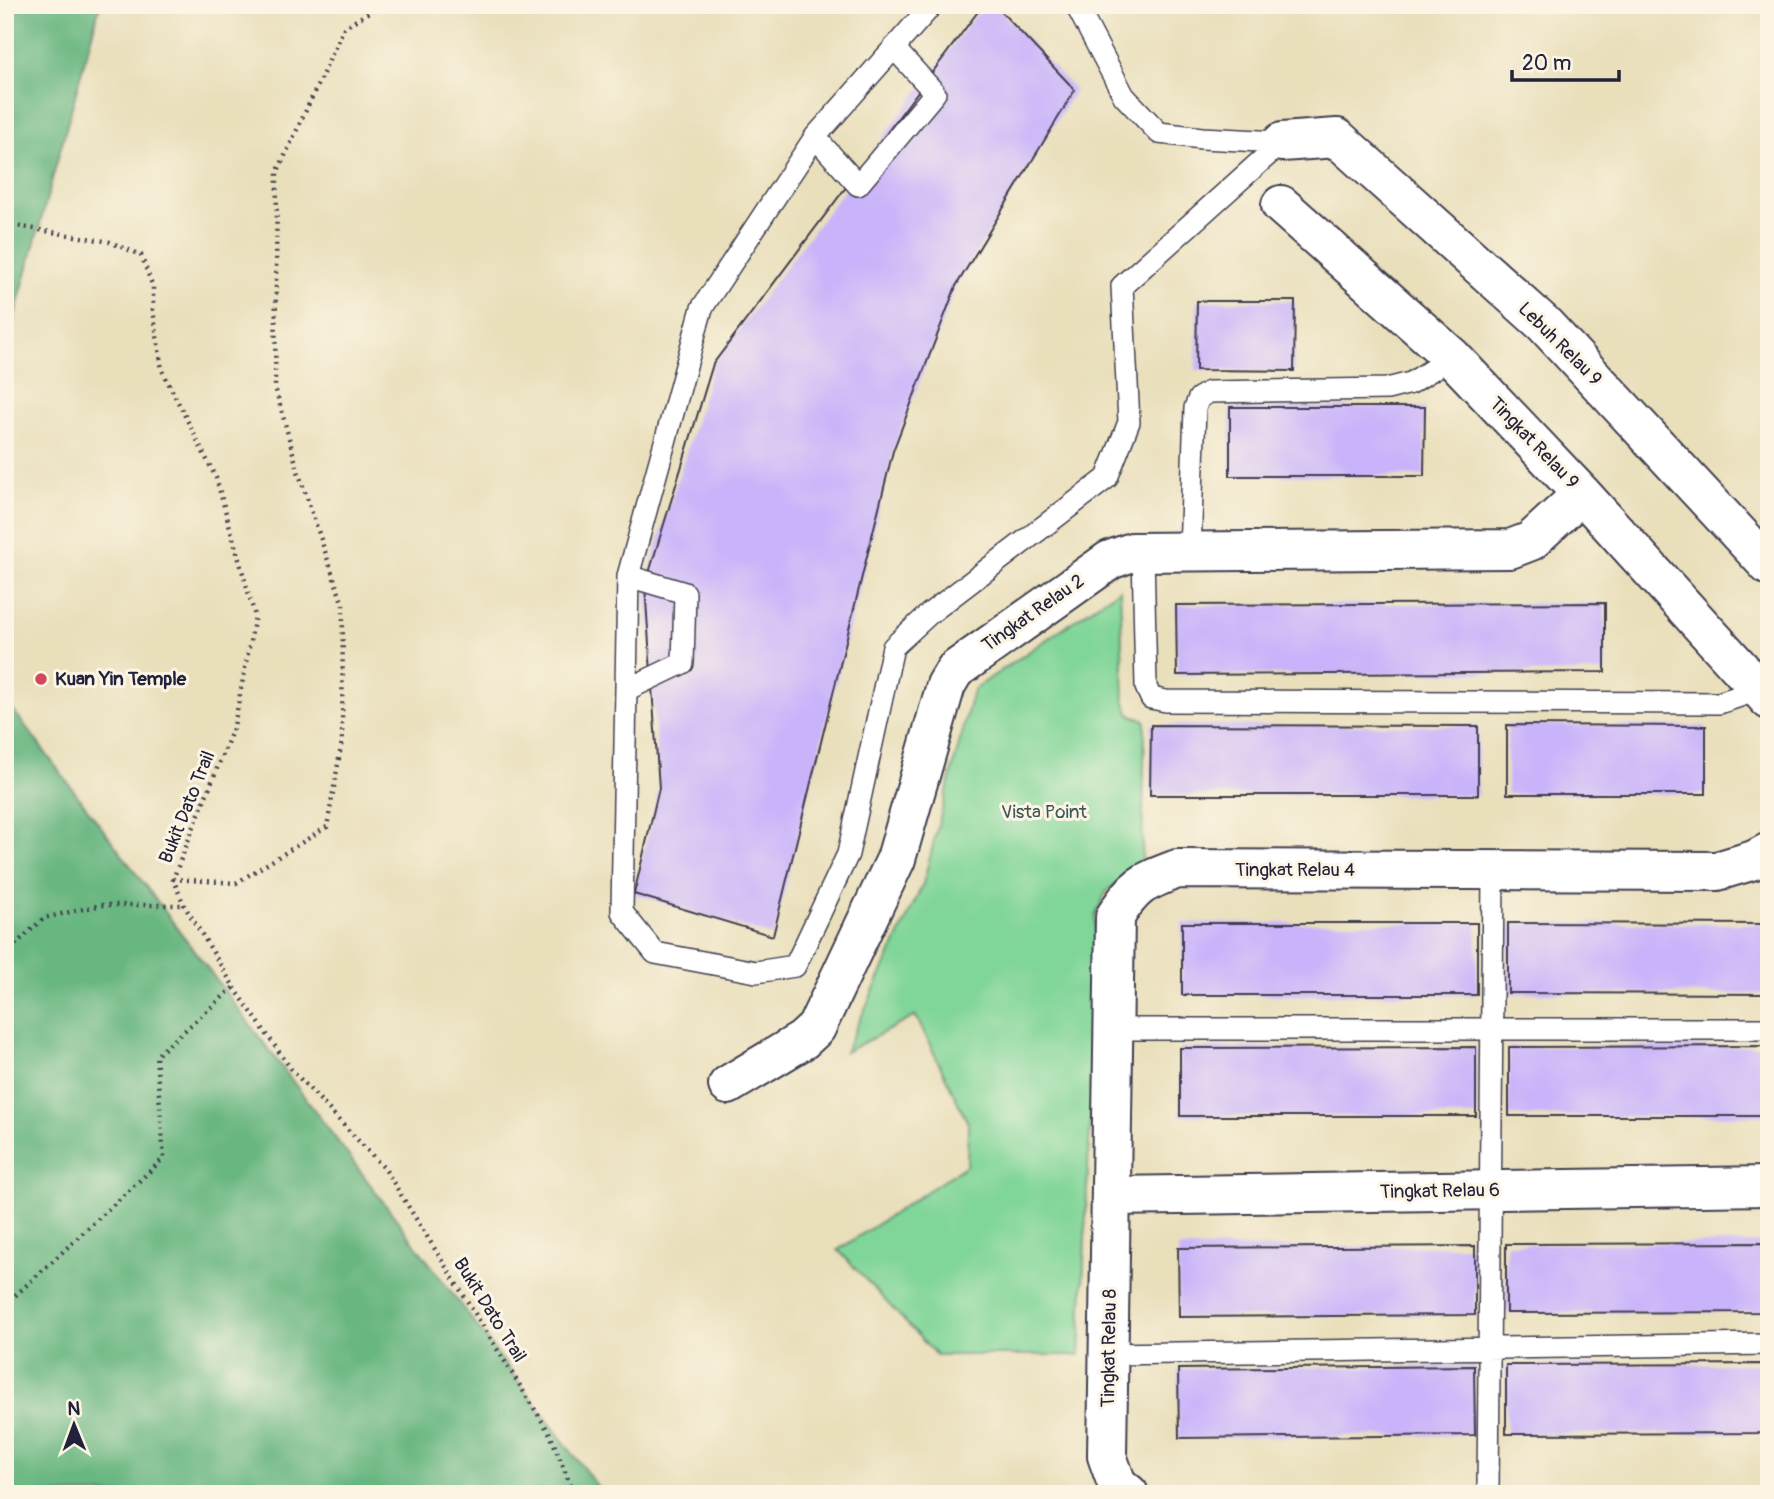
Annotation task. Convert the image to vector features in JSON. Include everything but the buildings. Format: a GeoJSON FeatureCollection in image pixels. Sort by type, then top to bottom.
{"type":"FeatureCollection","features":[{"type":"Feature","properties":{"kind":"street","name":"Lebuh Relau 9"},"geometry":{"type":"LineString","coordinates":[[1282,142],[1337,138],[1544,324],[1769,566]]}},
{"type":"Feature","properties":{"kind":"street","name":"Tingkat Relau 9"},"geometry":{"type":"LineString","coordinates":[[1281,205],[1452,357],[1765,694]]}},
{"type":"Feature","properties":{"kind":"street","name":"Tingkat Relau 2"},"geometry":{"type":"LineString","coordinates":[[728,1085],[803,1040],[816,1028],[896,859],[946,685],[955,670],[1110,560],[1132,552],[1510,549],[1531,541],[1582,494]]}},
{"type":"Feature","properties":{"kind":"street","name":"Tingkat Relau 4"},"geometry":{"type":"LineString","coordinates":[[1111,1196],[1115,917],[1128,896],[1145,881],[1177,869],[1717,872],[1769,852]]}},
{"type":"Feature","properties":{"kind":"street","name":"Tingkat Relau 6"},"geometry":{"type":"LineString","coordinates":[[1111,1196],[1769,1186]]}},
{"type":"Feature","properties":{"kind":"street","name":"Tingkat Relau 8"},"geometry":{"type":"LineString","coordinates":[[1111,1196],[1107,1456],[1117,1484],[1129,1494]]}},
{"type":"Feature","properties":{"kind":"lane"},"geometry":{"type":"LineString","coordinates":[[932,5],[816,137],[702,308],[628,576],[622,912],[654,953],[756,972],[795,966],[848,854],[893,647],[929,614],[1107,478],[1129,422],[1122,286],[1282,142]]}},
{"type":"Feature","properties":{"kind":"lane"},"geometry":{"type":"LineString","coordinates":[[1076,5],[1124,96],[1158,133],[1282,142]]}},
{"type":"Feature","properties":{"kind":"lane"},"geometry":{"type":"LineString","coordinates":[[816,137],[858,185],[935,93],[894,47]]}},
{"type":"Feature","properties":{"kind":"lane"},"geometry":{"type":"LineString","coordinates":[[1189,552],[1195,408],[1199,398],[1209,391],[1387,389],[1412,383],[1452,357]]}},
{"type":"Feature","properties":{"kind":"lane"},"geometry":{"type":"LineString","coordinates":[[1143,552],[1146,687],[1151,698],[1166,701],[1719,703],[1765,694]]}},
{"type":"Feature","properties":{"kind":"lane"},"geometry":{"type":"LineString","coordinates":[[626,690],[683,663],[685,593],[628,576]]}},
{"type":"Feature","properties":{"kind":"lane"},"geometry":{"type":"LineString","coordinates":[[1488,1494],[1493,871]]}},
{"type":"Feature","properties":{"kind":"lane"},"geometry":{"type":"LineString","coordinates":[[1113,1029],[1769,1029]]}},
{"type":"Feature","properties":{"kind":"lane"},"geometry":{"type":"LineString","coordinates":[[1108,1354],[1769,1344]]}},
{"type":"Feature","properties":{"kind":"path"},"geometry":{"type":"LineString","coordinates":[[173,879],[236,883],[327,827],[342,741],[343,605],[298,471],[275,387],[277,173],[344,28],[380,5]]}},
{"type":"Feature","properties":{"kind":"path","name":"Bukit Dato Trail"},"geometry":{"type":"LineString","coordinates":[[5,224],[110,242],[141,255],[153,286],[153,310],[162,370],[216,478],[255,616],[234,726],[173,879],[184,905],[234,987],[291,1069],[385,1169],[551,1434],[574,1494]]}},
{"type":"Feature","properties":{"kind":"path"},"geometry":{"type":"LineString","coordinates":[[5,954],[44,918],[101,905],[184,905]]}},
{"type":"Feature","properties":{"kind":"path"},"geometry":{"type":"LineString","coordinates":[[5,1305],[164,1158],[156,1056],[234,987]]}},
{"type":"Feature","properties":{"kind":"green space"},"geometry":{"type":"Polygon","coordinates":[[[5,5],[100,5],[5,351],[5,5]]]}},
{"type":"Feature","properties":{"kind":"green space","name":"Vista Point"},"geometry":{"type":"Polygon","coordinates":[[[1120,589],[1124,700],[1130,715],[1145,720],[1142,860],[1106,892],[1095,917],[1094,1028],[1080,1355],[936,1355],[838,1250],[967,1165],[968,1123],[916,1016],[845,1052],[923,884],[973,690],[1120,589]]]}},
{"type":"Feature","properties":{"kind":"green space"},"geometry":{"type":"Polygon","coordinates":[[[5,699],[603,1494],[5,1494],[5,699]]]}},
{"type":"Feature","properties":{"kind":"place","name":"Kuan Yin Temple"},"geometry":{"type":"Point","coordinates":[41,679]}}]}
